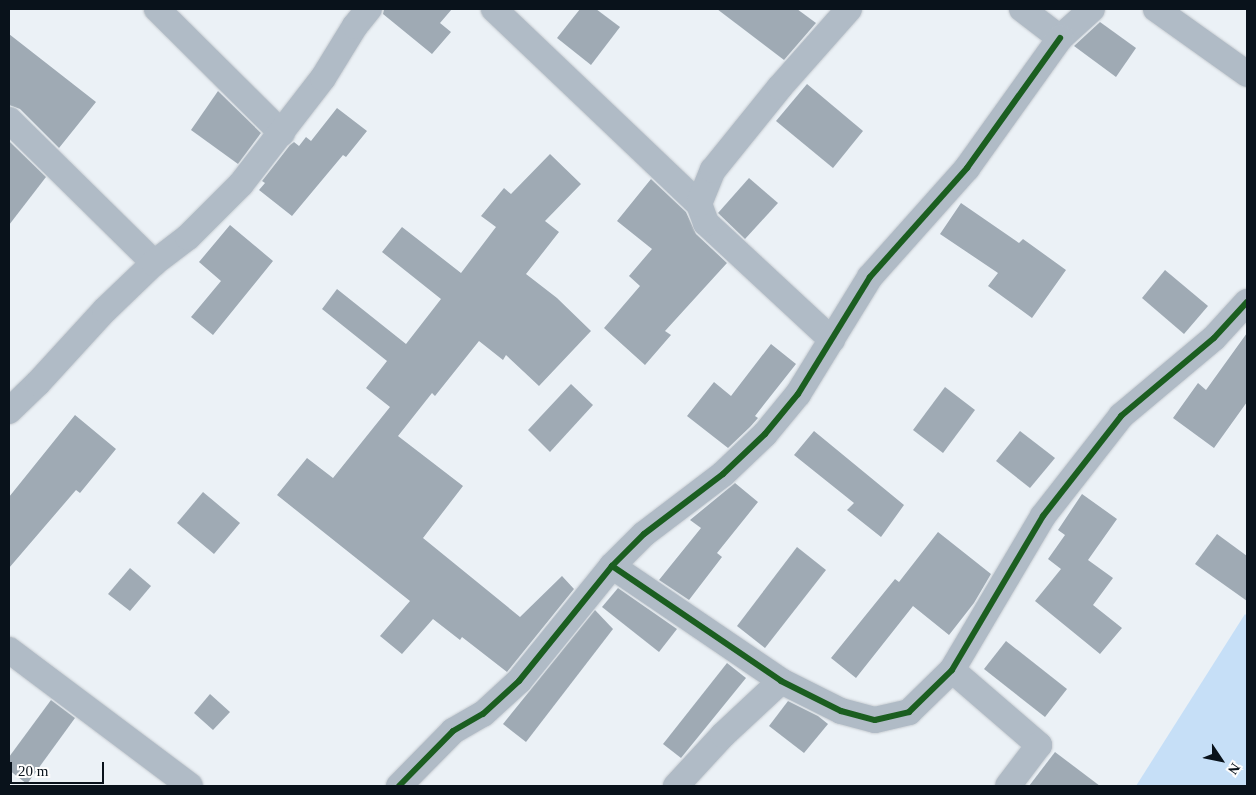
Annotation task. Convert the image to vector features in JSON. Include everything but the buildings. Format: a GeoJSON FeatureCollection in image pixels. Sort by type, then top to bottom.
{"type":"FeatureCollection","features":[{"type":"Feature","properties":{"kind":"street"},"geometry":{"type":"LineString","coordinates":[[157,9],[282,133]]}},
{"type":"Feature","properties":{"kind":"street"},"geometry":{"type":"LineString","coordinates":[[9,411],[38,384],[105,310],[154,264],[188,237],[240,184],[282,133],[323,78],[355,26],[369,9]]}},
{"type":"Feature","properties":{"kind":"street"},"geometry":{"type":"LineString","coordinates":[[494,9],[699,204],[706,223],[832,340]]}},
{"type":"Feature","properties":{"kind":"street"},"geometry":{"type":"LineString","coordinates":[[699,204],[713,170],[780,87],[849,9]]}},
{"type":"Feature","properties":{"kind":"street"},"geometry":{"type":"LineString","coordinates":[[1022,9],[1060,38]]}},
{"type":"Feature","properties":{"kind":"street"},"geometry":{"type":"LineString","coordinates":[[399,786],[453,731],[483,714],[519,681],[612,566],[644,534],[723,474],[765,434],[798,394],[870,277],[967,168],[1060,38],[1092,9]]}},
{"type":"Feature","properties":{"kind":"street"},"geometry":{"type":"LineString","coordinates":[[1156,9],[1247,74]]}},
{"type":"Feature","properties":{"kind":"street"},"geometry":{"type":"LineString","coordinates":[[9,120],[154,264]]}},
{"type":"Feature","properties":{"kind":"street"},"geometry":{"type":"LineString","coordinates":[[612,566],[781,681],[841,711],[875,720],[909,712],[952,670],[1043,516],[1121,416],[1214,338],[1247,302]]}},
{"type":"Feature","properties":{"kind":"street"},"geometry":{"type":"LineString","coordinates":[[9,650],[190,786]]}},
{"type":"Feature","properties":{"kind":"street"},"geometry":{"type":"LineString","coordinates":[[952,670],[1039,745],[1008,786]]}},
{"type":"Feature","properties":{"kind":"street"},"geometry":{"type":"LineString","coordinates":[[676,786],[723,734],[781,681]]}},
{"type":"Feature","properties":{"kind":"shaded area"},"geometry":{"type":"Polygon","coordinates":[[[1245,614],[1247,616],[1247,786],[1136,786],[1245,614]]]}},
{"type":"Feature","properties":{"kind":"cycle path"},"geometry":{"type":"LineString","coordinates":[[399,786],[453,731],[483,714],[519,681],[612,566],[644,534],[723,474],[765,434],[798,394],[870,277],[967,168],[1060,38]]}},
{"type":"Feature","properties":{"kind":"cycle path"},"geometry":{"type":"LineString","coordinates":[[612,566],[781,681],[841,711],[875,720],[909,712],[952,670],[1043,516],[1121,416],[1214,338],[1247,302]]}}]}
